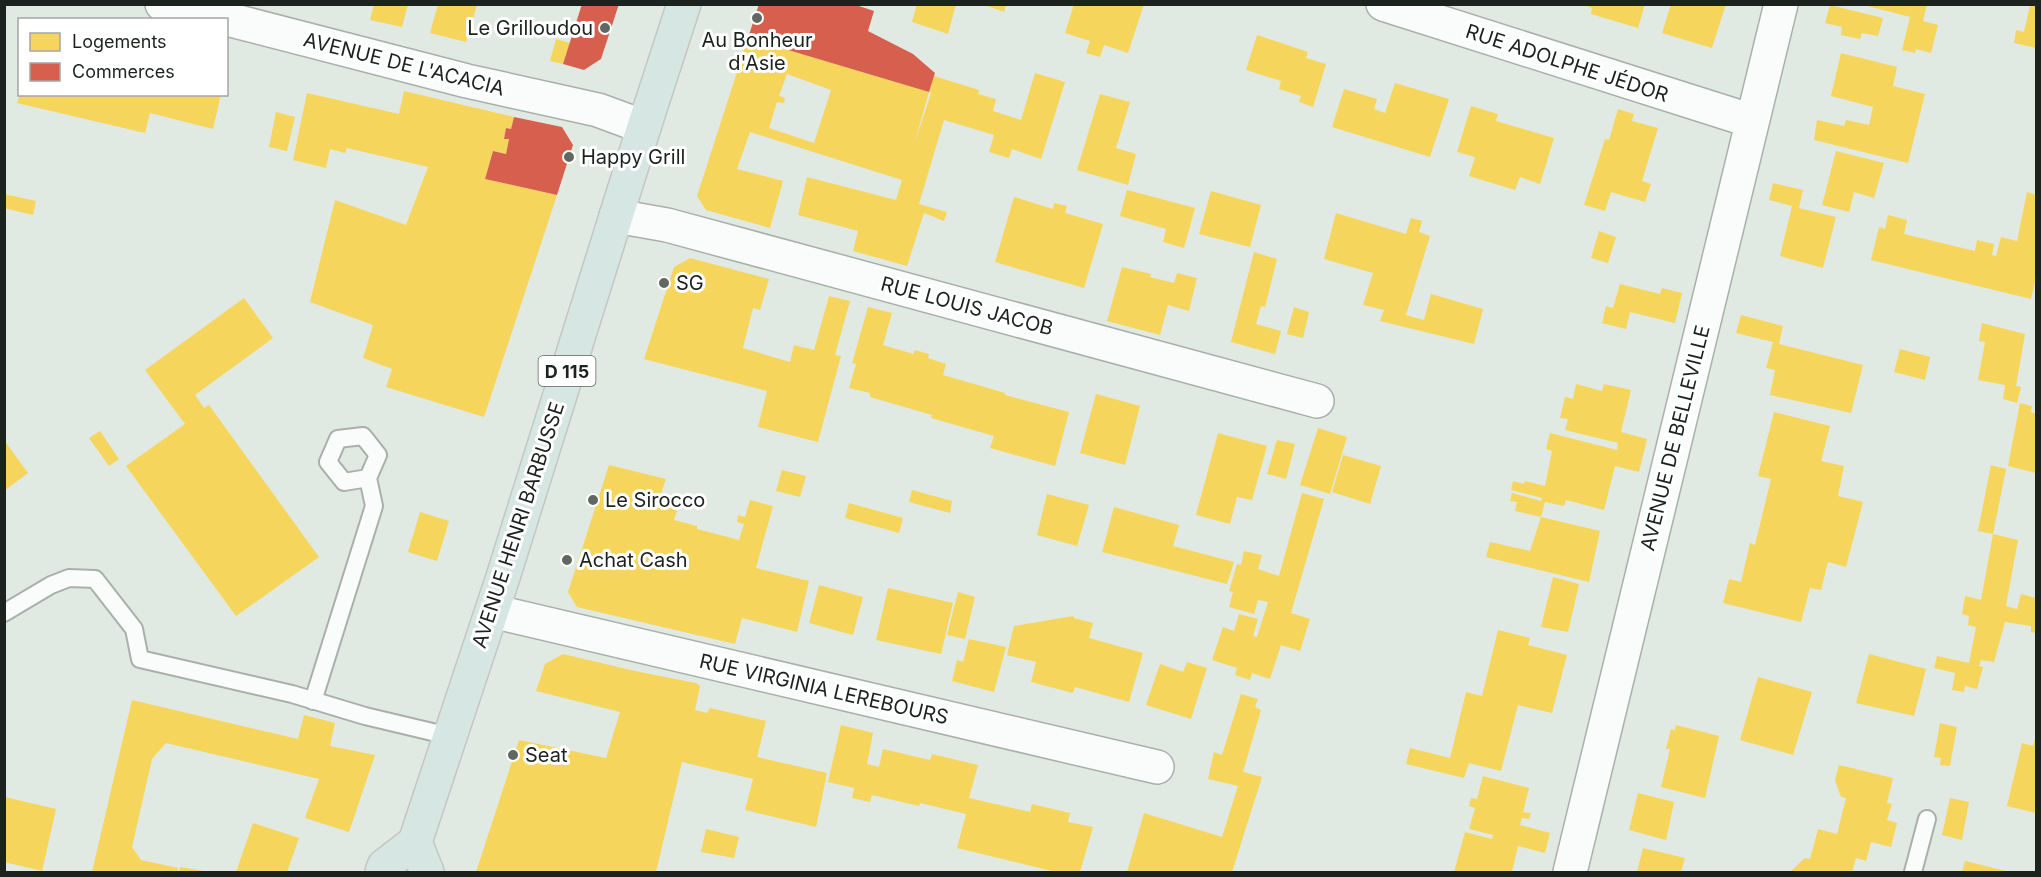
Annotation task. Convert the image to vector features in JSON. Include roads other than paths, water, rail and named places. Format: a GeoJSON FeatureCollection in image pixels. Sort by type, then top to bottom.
{"type":"FeatureCollection","features":[{"type":"Feature","properties":{"kind":"main road","name":"AVENUE HENRI BARBUSSE"},"geometry":{"type":"LineString","coordinates":[[449,736],[492,611],[684,4]]}},
{"type":"Feature","properties":{"kind":"main road","name":"D 115"},"geometry":{"type":"LineString","coordinates":[[415,842],[449,736]]}},
{"type":"Feature","properties":{"kind":"main road"},"geometry":{"type":"LineString","coordinates":[[382,873],[384,866],[415,842],[427,873]]}},
{"type":"Feature","properties":{"kind":"street","name":"AVENUE DE L'ACACIA"},"geometry":{"type":"LineString","coordinates":[[162,4],[216,10],[467,81],[598,110],[644,127]]}},
{"type":"Feature","properties":{"kind":"street","name":"RUE ADOLPHE JÉDOR"},"geometry":{"type":"LineString","coordinates":[[1383,4],[1752,121]]}},
{"type":"Feature","properties":{"kind":"street","name":"AVENUE DE BELLEVILLE"},"geometry":{"type":"LineString","coordinates":[[1570,873],[1781,4]]}},
{"type":"Feature","properties":{"kind":"street","name":"RUE LOUIS JACOB"},"geometry":{"type":"LineString","coordinates":[[616,216],[678,228],[1317,401]]}},
{"type":"Feature","properties":{"kind":"street","name":"RUE VIRGINIA LEREBOURS"},"geometry":{"type":"LineString","coordinates":[[492,611],[1157,767]]}},
{"type":"Feature","properties":{"kind":"lane"},"geometry":{"type":"LineString","coordinates":[[313,701],[374,506],[369,478]]}},
{"type":"Feature","properties":{"kind":"lane"},"geometry":{"type":"LineString","coordinates":[[4,613],[51,585],[69,578],[95,579],[134,629],[140,659],[292,694],[449,736]]}},
{"type":"Feature","properties":{"kind":"lane"},"geometry":{"type":"LineString","coordinates":[[1912,873],[1927,819]]}},
{"type":"Feature","properties":{"kind":"place","name":"Au Bonheur d'Asie"},"geometry":{"type":"Point","coordinates":[757,18]}},
{"type":"Feature","properties":{"kind":"place","name":"Le Grilloudou"},"geometry":{"type":"Point","coordinates":[605,28]}},
{"type":"Feature","properties":{"kind":"place","name":"Happy Grill"},"geometry":{"type":"Point","coordinates":[569,157]}},
{"type":"Feature","properties":{"kind":"place","name":"SG"},"geometry":{"type":"Point","coordinates":[664,283]}},
{"type":"Feature","properties":{"kind":"place","name":"Le Sirocco"},"geometry":{"type":"Point","coordinates":[593,500]}},
{"type":"Feature","properties":{"kind":"place","name":"Achat Cash"},"geometry":{"type":"Point","coordinates":[567,560]}},
{"type":"Feature","properties":{"kind":"place","name":"Seat"},"geometry":{"type":"Point","coordinates":[513,755]}}]}
